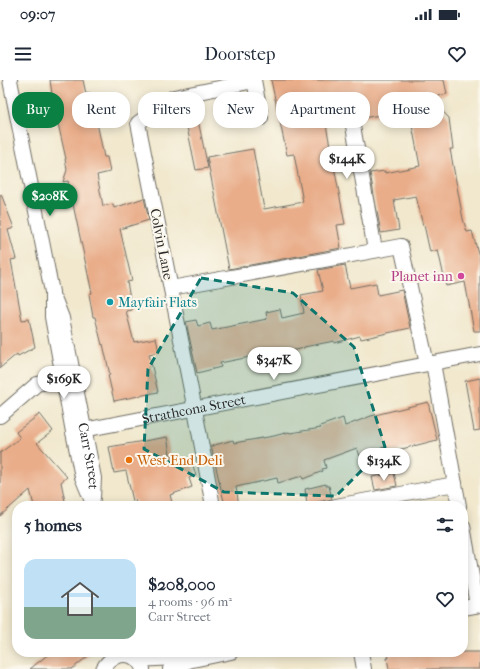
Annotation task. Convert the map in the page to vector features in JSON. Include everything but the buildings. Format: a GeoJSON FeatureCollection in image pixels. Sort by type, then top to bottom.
{"type":"FeatureCollection","features":[{"type":"Feature","properties":{"kind":"street","name":"Carr Street"},"geometry":{"type":"LineString","coordinates":[[10,80],[52,292],[62,318],[68,378],[79,432],[94,478],[93,501]]}},
{"type":"Feature","properties":{"kind":"street"},"geometry":{"type":"LineString","coordinates":[[254,80],[256,92]]}},
{"type":"Feature","properties":{"kind":"street","name":"Colvin Lane"},"geometry":{"type":"LineString","coordinates":[[212,501],[138,123],[174,97],[254,80]]}},
{"type":"Feature","properties":{"kind":"street"},"geometry":{"type":"LineString","coordinates":[[353,128],[375,250]]}},
{"type":"Feature","properties":{"kind":"street"},"geometry":{"type":"LineString","coordinates":[[171,288],[401,246],[430,364],[458,501]]}},
{"type":"Feature","properties":{"kind":"street","name":"Strathcona Street"},"geometry":{"type":"LineString","coordinates":[[79,432],[480,354]]}},
{"type":"Feature","properties":{"kind":"street"},"geometry":{"type":"LineString","coordinates":[[0,416],[37,384],[68,378]]}},
{"type":"Feature","properties":{"kind":"street"},"geometry":{"type":"LineString","coordinates":[[363,501],[455,484]]}},
{"type":"Feature","properties":{"kind":"street"},"geometry":{"type":"LineString","coordinates":[[468,566],[473,606]]}},
{"type":"Feature","properties":{"kind":"street"},"geometry":{"type":"LineString","coordinates":[[170,669],[188,661],[207,657]]}},
{"type":"Feature","properties":{"kind":"street"},"geometry":{"type":"LineString","coordinates":[[362,657],[364,669]]}},
{"type":"Feature","properties":{"kind":"street"},"geometry":{"type":"LineString","coordinates":[[136,660],[175,658],[188,661]]}},
{"type":"Feature","properties":{"kind":"highlighted area"},"geometry":{"type":"Polygon","coordinates":[[[201,278],[293,293],[354,347],[385,447],[336,496],[224,492],[144,449],[148,369],[201,278]]]}},
{"type":"Feature","properties":{"kind":"place","name":"Planet inn"},"geometry":{"type":"Point","coordinates":[461,276]}},
{"type":"Feature","properties":{"kind":"place","name":"Mayfair Flats"},"geometry":{"type":"Point","coordinates":[110,302]}},
{"type":"Feature","properties":{"kind":"place","name":"West End Deli"},"geometry":{"type":"Point","coordinates":[129,460]}}]}
